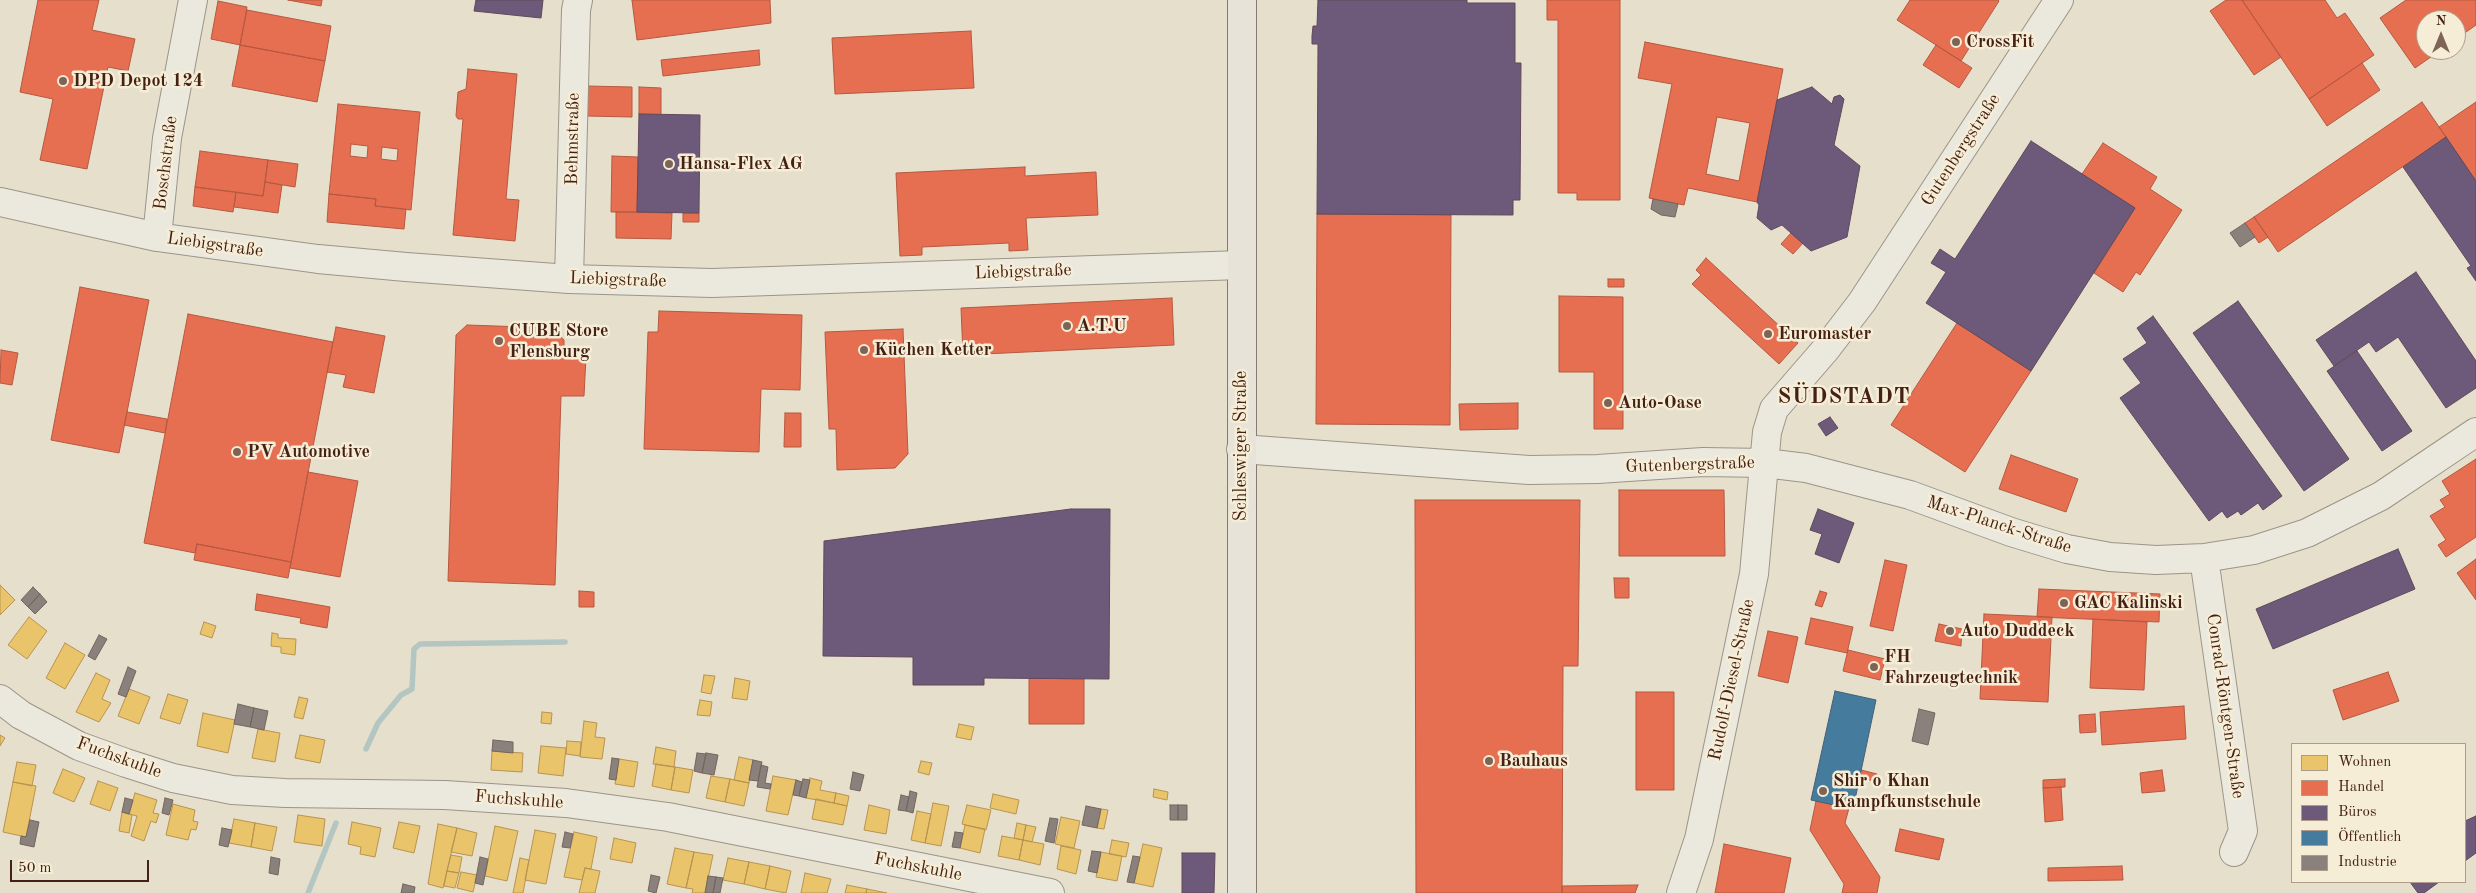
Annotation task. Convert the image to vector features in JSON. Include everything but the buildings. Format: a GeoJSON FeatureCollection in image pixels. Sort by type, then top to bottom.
{"type":"FeatureCollection","features":[{"type":"Feature","properties":{"kind":"main road","name":"Schleswiger Straße"},"geometry":{"type":"LineString","coordinates":[[1242,0],[1242,893]]}},
{"type":"Feature","properties":{"kind":"street","name":"Boschstraße"},"geometry":{"type":"LineString","coordinates":[[158,237],[167,138],[193,0]]}},
{"type":"Feature","properties":{"kind":"street","name":"Behmstraße"},"geometry":{"type":"LineString","coordinates":[[570,279],[576,10],[578,0]]}},
{"type":"Feature","properties":{"kind":"street","name":"Gutenbergstraße"},"geometry":{"type":"LineString","coordinates":[[1241,449],[1528,470],[1598,469],[1703,462],[1765,463],[1767,432],[1774,409],[1826,349],[1862,302],[2059,0]]}},
{"type":"Feature","properties":{"kind":"street","name":"Liebigstraße"},"geometry":{"type":"LineString","coordinates":[[0,202],[158,237],[406,268],[570,279],[712,284],[1242,265]]}},
{"type":"Feature","properties":{"kind":"street","name":"Max-Planck-Straße"},"geometry":{"type":"LineString","coordinates":[[1765,463],[1806,468],[1910,495],[2011,532],[2067,549],[2110,556],[2148,559],[2204,558],[2254,550],[2307,532],[2381,496],[2476,432]]}},
{"type":"Feature","properties":{"kind":"street","name":"Rudolf-Diesel-Straße"},"geometry":{"type":"LineString","coordinates":[[1681,893],[1699,838],[1754,574],[1765,463]]}},
{"type":"Feature","properties":{"kind":"street","name":"Conrad-Röntgen-Straße"},"geometry":{"type":"LineString","coordinates":[[2204,558],[2243,831],[2234,852]]}},
{"type":"Feature","properties":{"kind":"street","name":"Fuchskuhle"},"geometry":{"type":"LineString","coordinates":[[0,699],[21,715],[79,746],[173,778],[232,790],[285,793],[445,795],[566,803],[668,817],[1050,893]]}},
{"type":"Feature","properties":{"kind":"waterway"},"geometry":{"type":"LineString","coordinates":[[366,749],[378,723],[401,695],[412,689],[414,649],[420,644],[565,642]]}},
{"type":"Feature","properties":{"kind":"waterway"},"geometry":{"type":"LineString","coordinates":[[308,893],[336,823]]}},
{"type":"Feature","properties":{"kind":"place","name":"CrossFit"},"geometry":{"type":"Point","coordinates":[1956,42]}},
{"type":"Feature","properties":{"kind":"place","name":"DPD Depot 124"},"geometry":{"type":"Point","coordinates":[63,81]}},
{"type":"Feature","properties":{"kind":"place","name":"Hansa-Flex AG"},"geometry":{"type":"Point","coordinates":[669,164]}},
{"type":"Feature","properties":{"kind":"place","name":"A.T.U"},"geometry":{"type":"Point","coordinates":[1067,326]}},
{"type":"Feature","properties":{"kind":"place","name":"Euromaster"},"geometry":{"type":"Point","coordinates":[1768,334]}},
{"type":"Feature","properties":{"kind":"place","name":"CUBE Store Flensburg"},"geometry":{"type":"Point","coordinates":[499,341]}},
{"type":"Feature","properties":{"kind":"place","name":"Küchen Ketter"},"geometry":{"type":"Point","coordinates":[864,350]}},
{"type":"Feature","properties":{"kind":"place","name":"Auto-Oase"},"geometry":{"type":"Point","coordinates":[1608,403]}},
{"type":"Feature","properties":{"kind":"place","name":"PV Automotive"},"geometry":{"type":"Point","coordinates":[237,452]}},
{"type":"Feature","properties":{"kind":"place","name":"GAC Kalinski"},"geometry":{"type":"Point","coordinates":[2064,603]}},
{"type":"Feature","properties":{"kind":"place","name":"Auto Duddeck"},"geometry":{"type":"Point","coordinates":[1950,631]}},
{"type":"Feature","properties":{"kind":"place","name":"FH Fahrzeugtechnik"},"geometry":{"type":"Point","coordinates":[1874,667]}},
{"type":"Feature","properties":{"kind":"place","name":"Bauhaus"},"geometry":{"type":"Point","coordinates":[1489,761]}},
{"type":"Feature","properties":{"kind":"place","name":"Shir o Khan Kampfkunstschule"},"geometry":{"type":"Point","coordinates":[1823,791]}},
{"type":"Feature","properties":{"kind":"district","name":"SÜDSTADT"},"geometry":{"type":"Point","coordinates":[1844,397]}}]}
